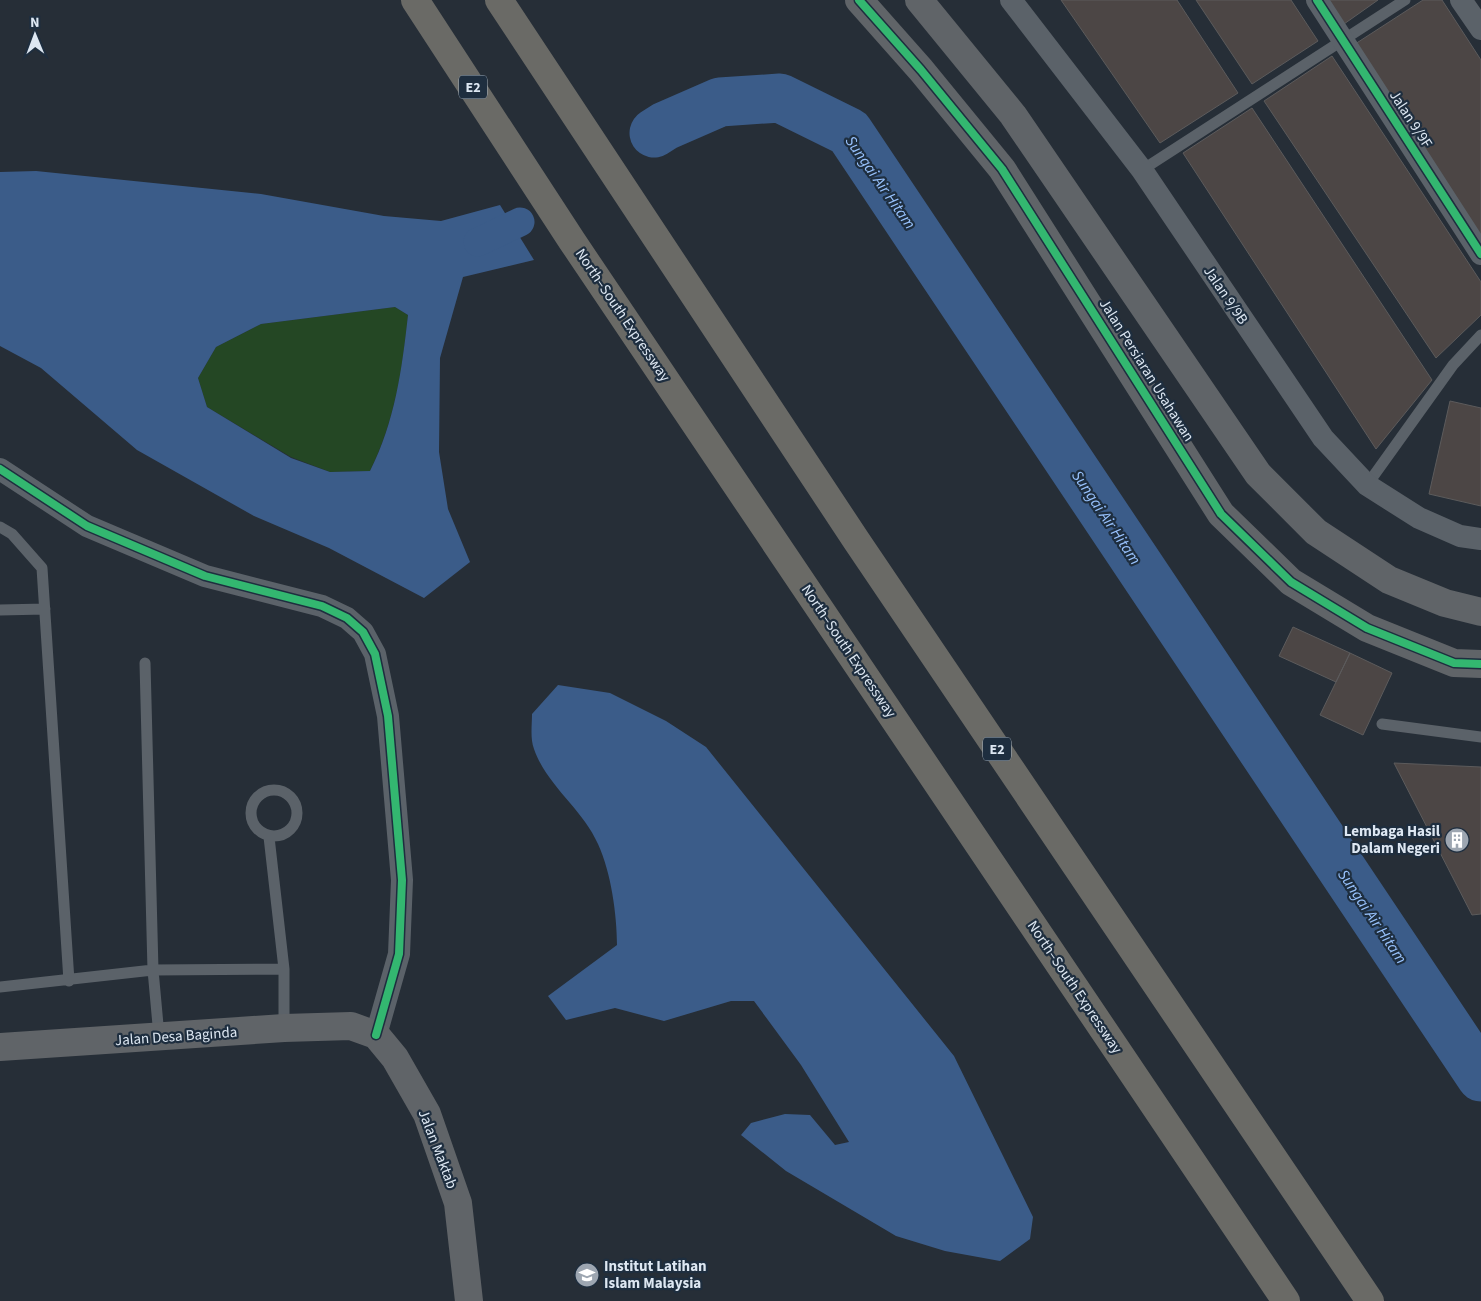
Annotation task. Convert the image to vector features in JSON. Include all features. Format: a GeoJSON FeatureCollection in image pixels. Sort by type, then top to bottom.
{"type":"FeatureCollection","features":[{"type":"Feature","properties":{"kind":"highway","name":"North–South Expressway"},"geometry":{"type":"LineString","coordinates":[[415,0],[572,241],[1286,1301]]}},
{"type":"Feature","properties":{"kind":"highway","name":"E2"},"geometry":{"type":"LineString","coordinates":[[499,0],[856,540],[1370,1301]]}},
{"type":"Feature","properties":{"kind":"street","name":"Jalan Persiaran Usahawan"},"geometry":{"type":"LineString","coordinates":[[859,0],[921,70],[1002,169],[1221,514],[1291,582],[1367,628],[1454,663],[1481,664]]}},
{"type":"Feature","properties":{"kind":"street","name":"Jalan Persiaran Usahawan"},"geometry":{"type":"LineString","coordinates":[[919,0],[1013,115],[1258,474],[1316,532],[1389,580],[1445,603],[1481,612]]}},
{"type":"Feature","properties":{"kind":"street","name":"Jalan 9/9B"},"geometry":{"type":"LineString","coordinates":[[1011,0],[1142,170],[1323,438],[1367,484],[1419,518],[1460,536],[1481,539]]}},
{"type":"Feature","properties":{"kind":"street","name":"Jalan 9/9F"},"geometry":{"type":"LineString","coordinates":[[1317,0],[1481,254]]}},
{"type":"Feature","properties":{"kind":"street"},"geometry":{"type":"LineString","coordinates":[[1461,0],[1481,29]]}},
{"type":"Feature","properties":{"kind":"street"},"geometry":{"type":"LineString","coordinates":[[0,468],[87,526],[204,576],[322,606],[348,618],[363,632],[375,654],[388,716],[402,880],[398,954],[376,1035]]}},
{"type":"Feature","properties":{"kind":"street","name":"Jalan Desa Baginda"},"geometry":{"type":"LineString","coordinates":[[0,1046],[159,1038],[284,1028],[351,1026],[376,1035]]}},
{"type":"Feature","properties":{"kind":"street","name":"Jalan Maktab"},"geometry":{"type":"LineString","coordinates":[[376,1035],[394,1058],[427,1114],[455,1194],[458,1203],[469,1301]]}},
{"type":"Feature","properties":{"kind":"lane"},"geometry":{"type":"LineString","coordinates":[[1142,170],[1405,0]]}},
{"type":"Feature","properties":{"kind":"lane"},"geometry":{"type":"LineString","coordinates":[[1367,484],[1453,365],[1481,335]]}},
{"type":"Feature","properties":{"kind":"lane"},"geometry":{"type":"LineString","coordinates":[[0,527],[12,534],[42,568],[69,981]]}},
{"type":"Feature","properties":{"kind":"lane"},"geometry":{"type":"LineString","coordinates":[[0,610],[45,609]]}},
{"type":"Feature","properties":{"kind":"lane"},"geometry":{"type":"LineString","coordinates":[[145,663],[153,970],[159,1038]]}},
{"type":"Feature","properties":{"kind":"lane"},"geometry":{"type":"LineString","coordinates":[[1382,724],[1481,737]]}},
{"type":"Feature","properties":{"kind":"lane"},"geometry":{"type":"LineString","coordinates":[[269,837],[288,834],[298,818],[295,800],[279,789],[260,792],[250,808],[253,826],[269,837],[284,969],[284,1028]]}},
{"type":"Feature","properties":{"kind":"lane"},"geometry":{"type":"LineString","coordinates":[[0,987],[69,981],[153,970],[284,969]]}},
{"type":"Feature","properties":{"kind":"green space"},"geometry":{"type":"Polygon","coordinates":[[[395,307],[408,315],[400,376],[386,433],[370,471],[330,472],[291,457],[207,407],[198,378],[216,347],[261,324],[395,307]]]}},
{"type":"Feature","properties":{"kind":"water"},"geometry":{"type":"Polygon","coordinates":[[[36,171],[261,194],[384,216],[441,221],[500,205],[534,260],[463,277],[440,358],[439,452],[448,509],[470,562],[424,598],[329,548],[254,516],[137,450],[41,368],[0,346],[0,172],[36,171]],[[395,307],[261,324],[216,347],[198,378],[207,407],[291,458],[330,472],[370,471],[386,434],[396,395],[408,315],[395,307]]]}},
{"type":"Feature","properties":{"kind":"water"},"geometry":{"type":"Polygon","coordinates":[[[558,685],[610,693],[666,721],[706,747],[954,1056],[1033,1217],[1030,1239],[1000,1261],[945,1251],[896,1236],[786,1171],[741,1135],[751,1123],[785,1114],[810,1115],[835,1145],[849,1142],[801,1065],[754,1001],[731,1001],[664,1021],[615,1008],[566,1020],[548,996],[617,945],[612,894],[603,855],[583,819],[547,774],[533,745],[532,714],[558,685]]]}},
{"type":"Feature","properties":{"kind":"building"},"geometry":{"type":"Polygon","coordinates":[[[1061,0],[1177,0],[1238,93],[1160,143],[1061,0]]]}},
{"type":"Feature","properties":{"kind":"building"},"geometry":{"type":"Polygon","coordinates":[[[1196,0],[1291,0],[1318,41],[1252,84],[1196,0]]]}},
{"type":"Feature","properties":{"kind":"building"},"geometry":{"type":"Polygon","coordinates":[[[1328,0],[1378,0],[1344,24],[1328,0]]]}},
{"type":"Feature","properties":{"kind":"building"},"geometry":{"type":"Polygon","coordinates":[[[1423,0],[1442,0],[1481,60],[1481,241],[1352,46],[1423,0]]]}},
{"type":"Feature","properties":{"kind":"building"},"geometry":{"type":"Polygon","coordinates":[[[1332,56],[1481,282],[1481,315],[1436,358],[1264,101],[1332,56]]]}},
{"type":"Feature","properties":{"kind":"building"},"geometry":{"type":"Polygon","coordinates":[[[1252,108],[1432,380],[1376,449],[1183,153],[1252,108]]]}},
{"type":"Feature","properties":{"kind":"building"},"geometry":{"type":"Polygon","coordinates":[[[1450,401],[1481,408],[1481,506],[1429,494],[1450,401]]]}},
{"type":"Feature","properties":{"kind":"building"},"geometry":{"type":"Polygon","coordinates":[[[1293,627],[1350,653],[1336,682],[1279,656],[1293,627]]]}},
{"type":"Feature","properties":{"kind":"building"},"geometry":{"type":"Polygon","coordinates":[[[1350,653],[1392,673],[1363,735],[1320,715],[1350,653]]]}},
{"type":"Feature","properties":{"kind":"building","name":"Lembaga Hasil Dalam Negeri"},"geometry":{"type":"Polygon","coordinates":[[[1394,763],[1481,767],[1481,914],[1472,915],[1394,763]]]}},
{"type":"Feature","properties":{"kind":"waterway","name":"Sungai Air Hitam"},"geometry":{"type":"LineString","coordinates":[[654,133],[665,126],[720,102],[780,98],[849,132],[1481,1077]]}},
{"type":"Feature","properties":{"kind":"waterway"},"geometry":{"type":"LineString","coordinates":[[478,242],[520,222]]}},
{"type":"Feature","properties":{"kind":"cycle path"},"geometry":{"type":"LineString","coordinates":[[859,0],[921,70],[1002,169],[1221,514],[1291,582],[1367,628],[1454,663],[1481,664]]}},
{"type":"Feature","properties":{"kind":"cycle path"},"geometry":{"type":"LineString","coordinates":[[1317,0],[1481,254]]}},
{"type":"Feature","properties":{"kind":"cycle path"},"geometry":{"type":"LineString","coordinates":[[0,469],[87,526],[205,576],[322,606],[347,618],[363,632],[375,654],[388,716],[402,880],[399,954],[376,1035]]}},
{"type":"Feature","properties":{"kind":"place","name":"Lembaga Hasil Dalam Negeri"},"geometry":{"type":"Point","coordinates":[1457,840]}},
{"type":"Feature","properties":{"kind":"place","name":"Institut Latihan Islam Malaysia"},"geometry":{"type":"Point","coordinates":[587,1275]}}]}
